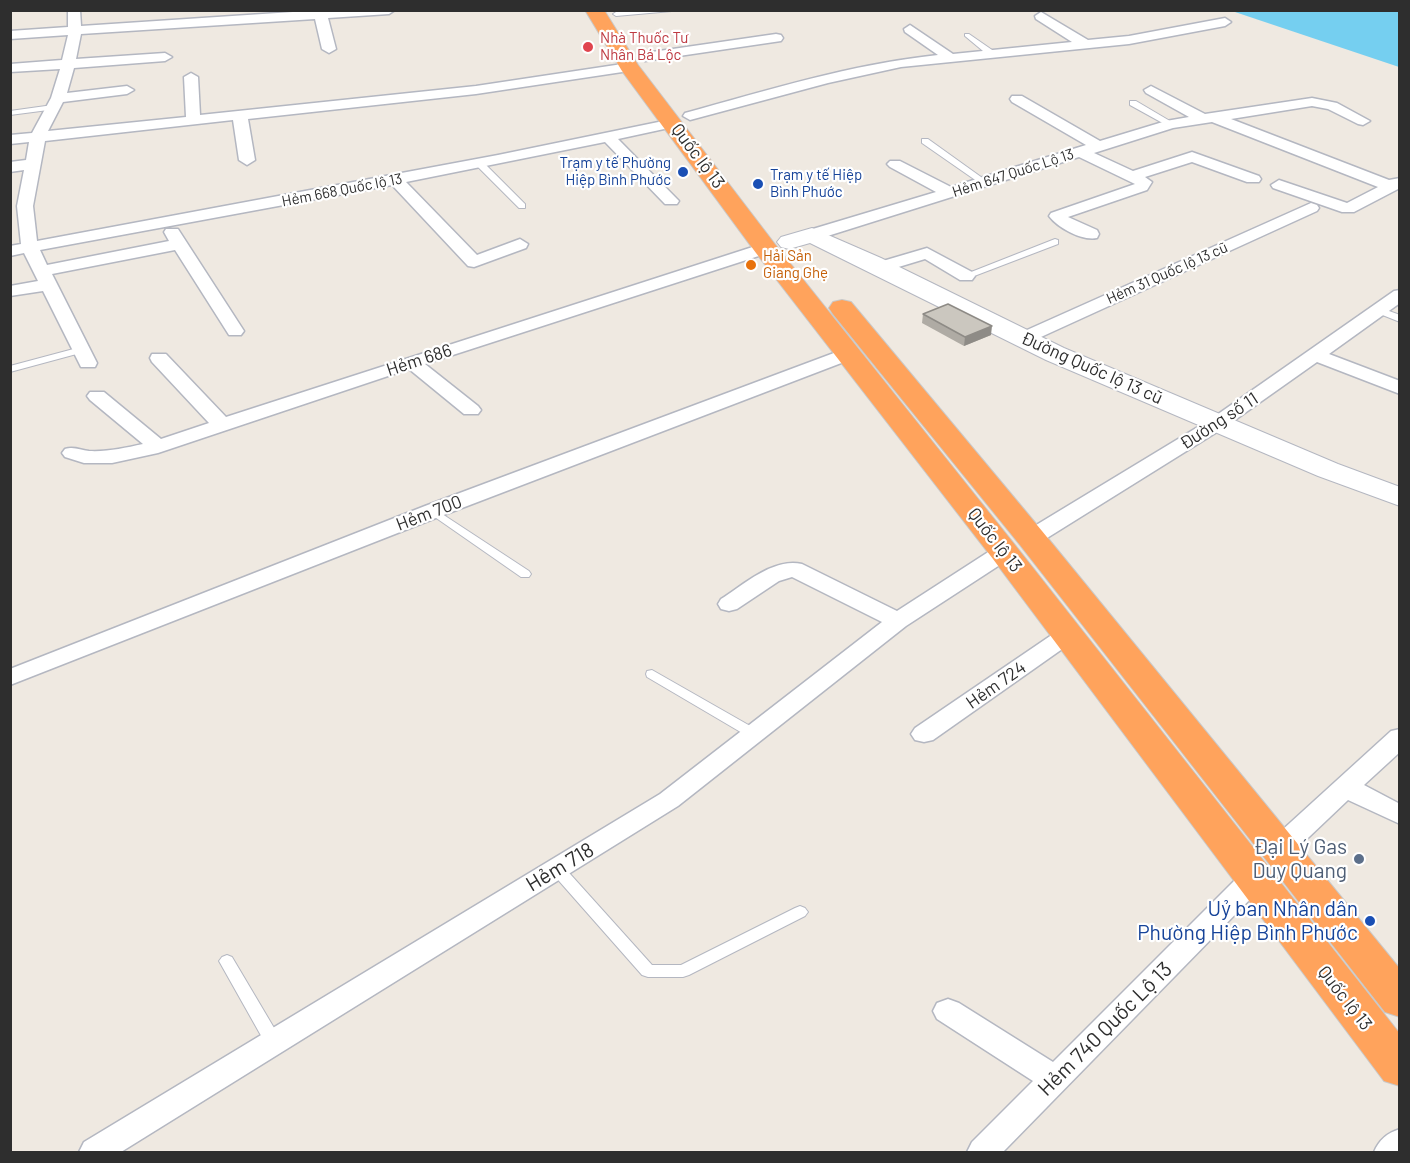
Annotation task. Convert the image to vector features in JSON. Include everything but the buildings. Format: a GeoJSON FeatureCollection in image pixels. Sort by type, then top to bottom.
{"type":"FeatureCollection","features":[{"type":"Feature","properties":{"kind":"highway","name":"Quốc lộ 13"},"geometry":{"type":"LineString","coordinates":[[608,12],[637,62],[681,119],[789,242],[1018,545],[1067,635],[1400,1068]]}},
{"type":"Feature","properties":{"kind":"highway","name":"Quốc lộ 13"},"geometry":{"type":"LineString","coordinates":[[789,242],[850,353],[1279,849],[1400,1000]]}},
{"type":"Feature","properties":{"kind":"street"},"geometry":{"type":"LineString","coordinates":[[74,10],[75,31],[68,64],[56,102],[38,136],[26,206],[30,248],[84,357]]}},
{"type":"Feature","properties":{"kind":"street"},"geometry":{"type":"LineString","coordinates":[[10,35],[75,31],[189,17],[321,16],[389,10]]}},
{"type":"Feature","properties":{"kind":"street"},"geometry":{"type":"LineString","coordinates":[[321,16],[329,49]]}},
{"type":"Feature","properties":{"kind":"street"},"geometry":{"type":"LineString","coordinates":[[1041,16],[1085,44]]}},
{"type":"Feature","properties":{"kind":"street","name":"Hẻm 668 Quốc lộ 13"},"geometry":{"type":"LineString","coordinates":[[10,251],[609,138],[826,80],[901,63],[1129,40],[1225,22]]}},
{"type":"Feature","properties":{"kind":"street"},"geometry":{"type":"LineString","coordinates":[[910,29],[949,57]]}},
{"type":"Feature","properties":{"kind":"street"},"geometry":{"type":"LineString","coordinates":[[10,140],[476,90],[776,38]]}},
{"type":"Feature","properties":{"kind":"street"},"geometry":{"type":"LineString","coordinates":[[10,68],[165,57]]}},
{"type":"Feature","properties":{"kind":"street"},"geometry":{"type":"LineString","coordinates":[[191,77],[193,121]]}},
{"type":"Feature","properties":{"kind":"street"},"geometry":{"type":"LineString","coordinates":[[56,102],[127,90]]}},
{"type":"Feature","properties":{"kind":"street"},"geometry":{"type":"LineString","coordinates":[[1151,90],[1210,119],[1395,184]]}},
{"type":"Feature","properties":{"kind":"street"},"geometry":{"type":"LineString","coordinates":[[1017,99],[1098,146]]}},
{"type":"Feature","properties":{"kind":"street","name":"Hẻm 647 Quốc Lộ 13"},"geometry":{"type":"LineString","coordinates":[[789,242],[1171,124],[1312,102],[1332,106],[1362,121]]}},
{"type":"Feature","properties":{"kind":"street"},"geometry":{"type":"LineString","coordinates":[[240,116],[248,160]]}},
{"type":"Feature","properties":{"kind":"street"},"geometry":{"type":"LineString","coordinates":[[609,138],[671,201]]}},
{"type":"Feature","properties":{"kind":"street"},"geometry":{"type":"LineString","coordinates":[[1080,152],[1144,182],[1141,187],[1057,216],[1065,223],[1091,234]]}},
{"type":"Feature","properties":{"kind":"street"},"geometry":{"type":"LineString","coordinates":[[1131,176],[1192,157],[1253,179]]}},
{"type":"Feature","properties":{"kind":"street"},"geometry":{"type":"LineString","coordinates":[[10,166],[33,164]]}},
{"type":"Feature","properties":{"kind":"street"},"geometry":{"type":"LineString","coordinates":[[895,164],[950,193]]}},
{"type":"Feature","properties":{"kind":"street"},"geometry":{"type":"LineString","coordinates":[[396,180],[474,262],[520,244]]}},
{"type":"Feature","properties":{"kind":"street"},"geometry":{"type":"LineString","coordinates":[[1279,185],[1348,209],[1395,184]]}},
{"type":"Feature","properties":{"kind":"street","name":"Hẻm 31 Quốc lộ 13 cũ"},"geometry":{"type":"LineString","coordinates":[[1024,338],[1311,208]]}},
{"type":"Feature","properties":{"kind":"street"},"geometry":{"type":"LineString","coordinates":[[167,223],[235,331]]}},
{"type":"Feature","properties":{"kind":"street","name":"Đường Quốc lộ 13 cũ"},"geometry":{"type":"LineString","coordinates":[[789,242],[882,267],[1055,354],[1328,470],[1400,497]]}},
{"type":"Feature","properties":{"kind":"street","name":"Hẻm 686"},"geometry":{"type":"LineString","coordinates":[[72,453],[84,457],[112,457],[158,447],[411,362],[789,242]]}},
{"type":"Feature","properties":{"kind":"street"},"geometry":{"type":"LineString","coordinates":[[10,291],[45,278],[180,244]]}},
{"type":"Feature","properties":{"kind":"street"},"geometry":{"type":"LineString","coordinates":[[882,267],[927,253],[966,276]]}},
{"type":"Feature","properties":{"kind":"street","name":"Đường số 11"},"geometry":{"type":"LineString","coordinates":[[1018,545],[1218,423],[1400,295]]}},
{"type":"Feature","properties":{"kind":"street","name":"Hẻm 700"},"geometry":{"type":"LineString","coordinates":[[10,678],[433,511],[850,353]]}},
{"type":"Feature","properties":{"kind":"street"},"geometry":{"type":"LineString","coordinates":[[1315,355],[1400,388]]}},
{"type":"Feature","properties":{"kind":"street"},"geometry":{"type":"LineString","coordinates":[[159,358],[222,425]]}},
{"type":"Feature","properties":{"kind":"street"},"geometry":{"type":"LineString","coordinates":[[411,362],[471,410]]}},
{"type":"Feature","properties":{"kind":"street"},"geometry":{"type":"LineString","coordinates":[[98,396],[158,447]]}},
{"type":"Feature","properties":{"kind":"street","name":"Hẻm 718"},"geometry":{"type":"LineString","coordinates":[[94,1152],[669,800],[898,621],[1018,545]]}},
{"type":"Feature","properties":{"kind":"street"},"geometry":{"type":"LineString","coordinates":[[729,604],[771,576],[794,569],[898,621]]}},
{"type":"Feature","properties":{"kind":"street","name":"Hẻm 724"},"geometry":{"type":"LineString","coordinates":[[924,734],[1067,635]]}},
{"type":"Feature","properties":{"kind":"street"},"geometry":{"type":"LineString","coordinates":[[1279,849],[1400,737]]}},
{"type":"Feature","properties":{"kind":"street"},"geometry":{"type":"LineString","coordinates":[[1345,787],[1400,815]]}},
{"type":"Feature","properties":{"kind":"street","name":"Hẻm 740 Quốc Lộ 13"},"geometry":{"type":"LineString","coordinates":[[983,1152],[1253,879]]}},
{"type":"Feature","properties":{"kind":"street"},"geometry":{"type":"LineString","coordinates":[[948,1011],[1055,1079]]}},
{"type":"Feature","properties":{"kind":"street"},"geometry":{"type":"LineString","coordinates":[[1390,1152],[1400,1142]]}},
{"type":"Feature","properties":{"kind":"lane"},"geometry":{"type":"LineString","coordinates":[[608,12],[680,10]]}},
{"type":"Feature","properties":{"kind":"lane"},"geometry":{"type":"LineString","coordinates":[[967,35],[992,54]]}},
{"type":"Feature","properties":{"kind":"lane"},"geometry":{"type":"LineString","coordinates":[[10,113],[56,102]]}},
{"type":"Feature","properties":{"kind":"lane"},"geometry":{"type":"LineString","coordinates":[[1133,103],[1171,124]]}},
{"type":"Feature","properties":{"kind":"lane"},"geometry":{"type":"LineString","coordinates":[[925,141],[984,182]]}},
{"type":"Feature","properties":{"kind":"lane"},"geometry":{"type":"LineString","coordinates":[[480,164],[522,206]]}},
{"type":"Feature","properties":{"kind":"lane"},"geometry":{"type":"LineString","coordinates":[[966,276],[1054,242]]}},
{"type":"Feature","properties":{"kind":"lane"},"geometry":{"type":"LineString","coordinates":[[1378,310],[1400,318]]}},
{"type":"Feature","properties":{"kind":"lane"},"geometry":{"type":"LineString","coordinates":[[10,369],[84,357]]}},
{"type":"Feature","properties":{"kind":"lane"},"geometry":{"type":"LineString","coordinates":[[433,511],[525,574]]}},
{"type":"Feature","properties":{"kind":"lane"},"geometry":{"type":"LineString","coordinates":[[652,674],[754,734]]}},
{"type":"Feature","properties":{"kind":"lane"},"geometry":{"type":"LineString","coordinates":[[557,869],[648,971],[683,971],[800,912]]}},
{"type":"Feature","properties":{"kind":"lane"},"geometry":{"type":"LineString","coordinates":[[227,961],[274,1043]]}},
{"type":"Feature","properties":{"kind":"water"},"geometry":{"type":"Polygon","coordinates":[[[1232,11],[1399,11],[1399,67],[1232,11]]]}},
{"type":"Feature","properties":{"kind":"place","name":"Nhà Thuốc Tư Nhân Bá Lộc"},"geometry":{"type":"Point","coordinates":[588,47]}},
{"type":"Feature","properties":{"kind":"place","name":"Trạm y tế Phường Hiệp Bình Phước"},"geometry":{"type":"Point","coordinates":[683,172]}},
{"type":"Feature","properties":{"kind":"place","name":"Trạm y tế Hiệp Bình Phước"},"geometry":{"type":"Point","coordinates":[758,184]}},
{"type":"Feature","properties":{"kind":"place","name":"Hải Sản Giang Ghẹ"},"geometry":{"type":"Point","coordinates":[751,265]}},
{"type":"Feature","properties":{"kind":"place","name":"Đại Lý Gas Duy Quang"},"geometry":{"type":"Point","coordinates":[1359,859]}},
{"type":"Feature","properties":{"kind":"place","name":"Uỷ ban Nhân dân Phường Hiệp Bình Phước"},"geometry":{"type":"Point","coordinates":[1370,921]}}]}
